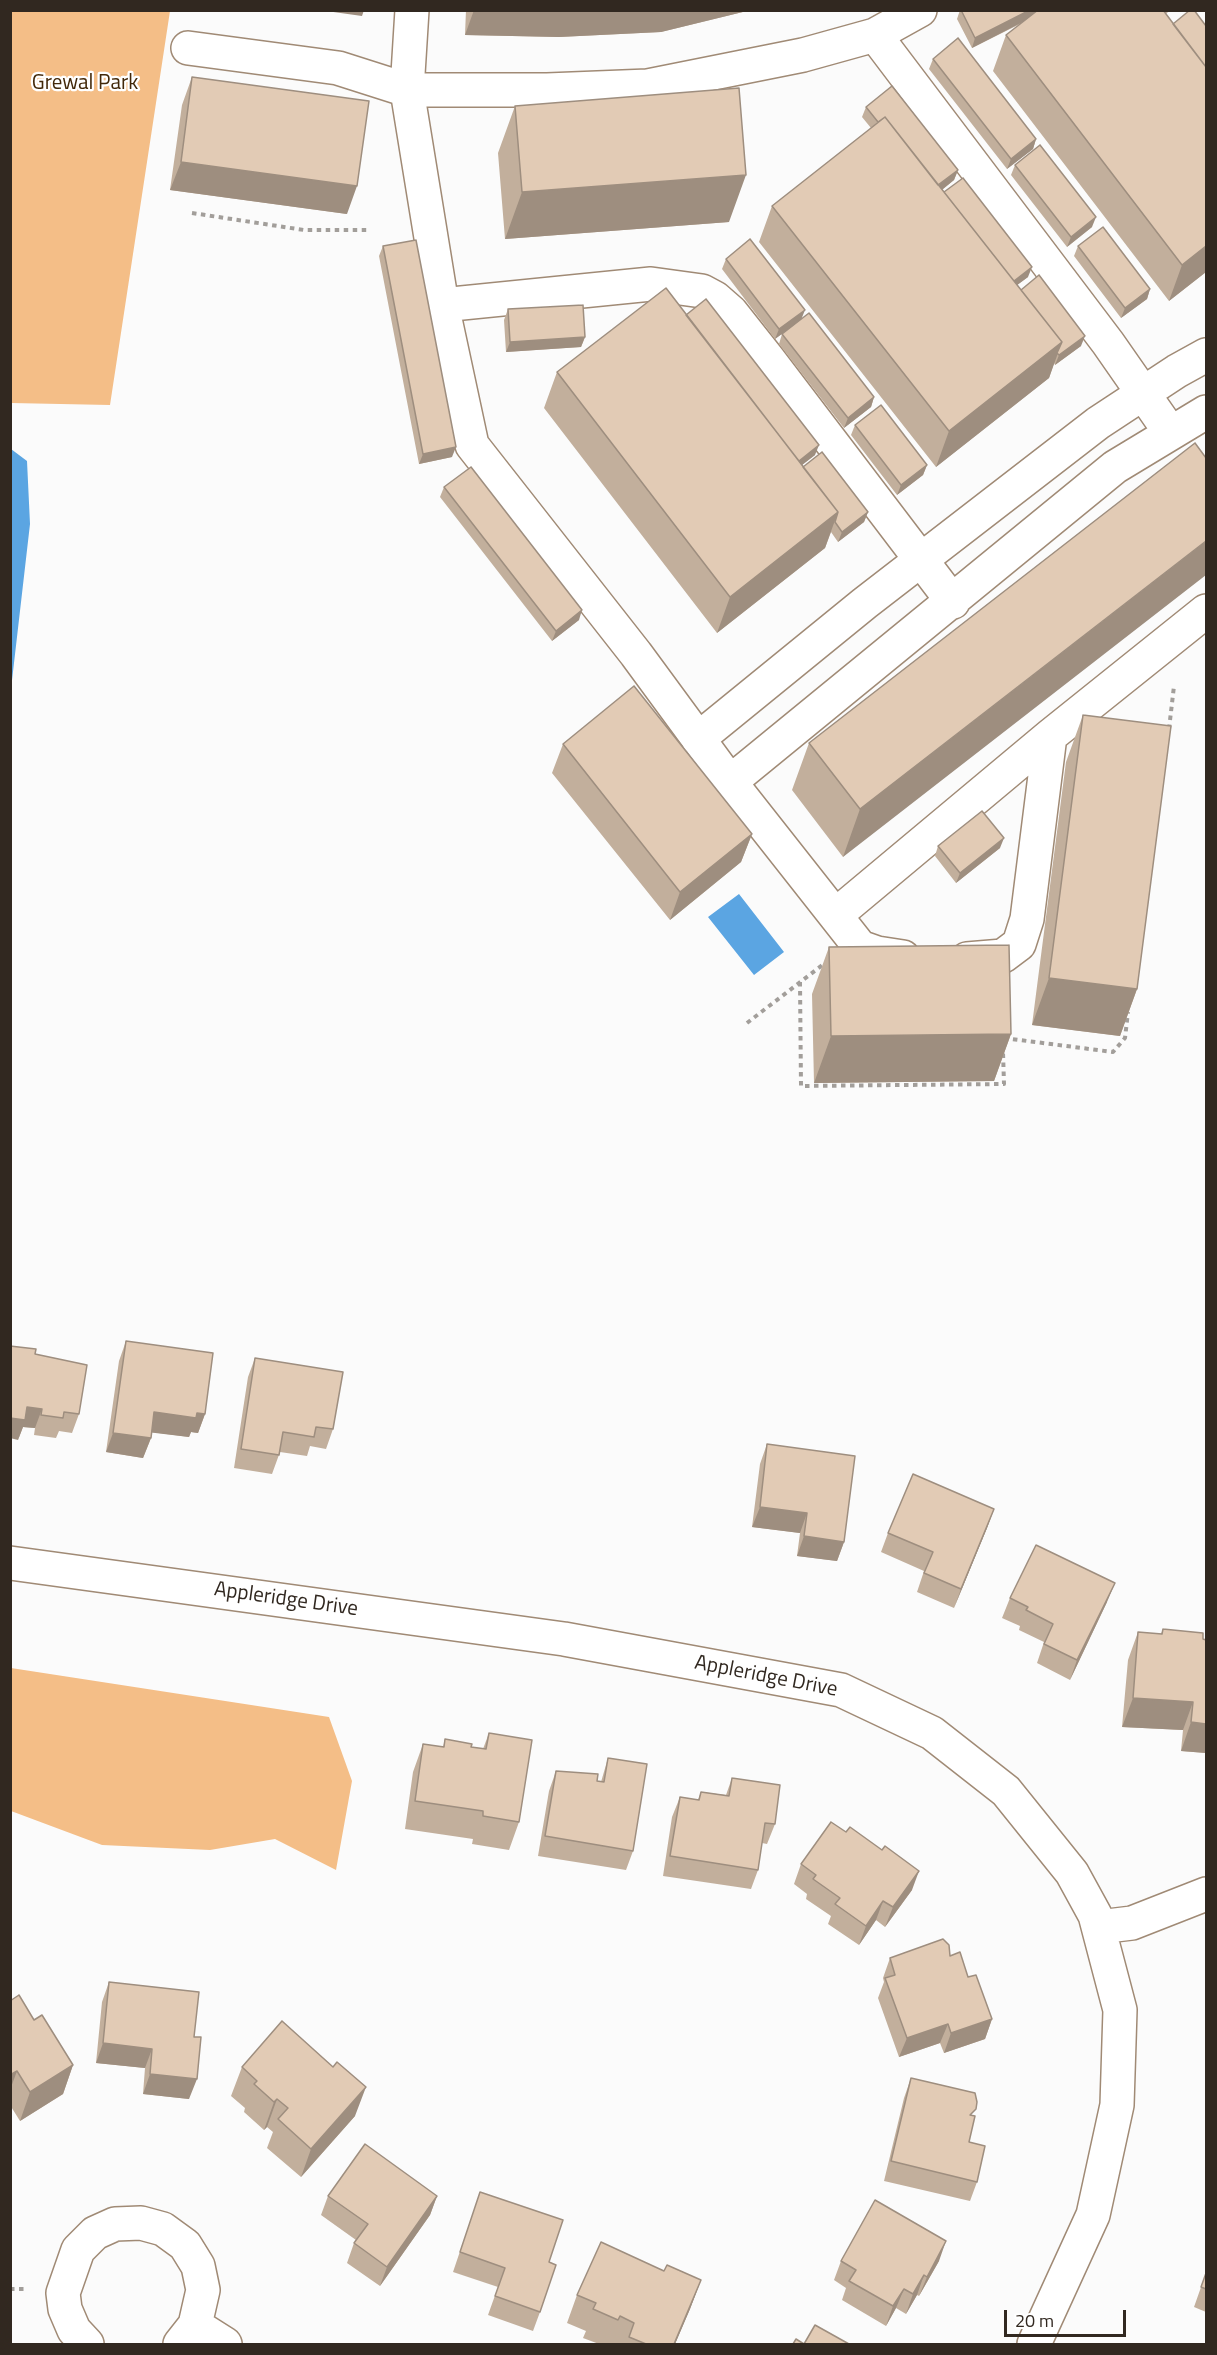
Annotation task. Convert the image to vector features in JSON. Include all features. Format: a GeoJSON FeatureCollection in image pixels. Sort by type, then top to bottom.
{"type":"FeatureCollection","features":[{"type":"Feature","properties":{"kind":"street"},"geometry":{"type":"LineString","coordinates":[[412,10],[407,90],[442,305],[472,445],[636,654],[730,782],[837,914],[860,947],[877,953],[977,960],[1003,956],[1019,944],[1027,919],[1050,736]]}},
{"type":"Feature","properties":{"kind":"street"},"geometry":{"type":"LineString","coordinates":[[188,48],[338,68],[407,90],[557,90],[648,86],[803,55],[875,35],[920,10]]}},
{"type":"Feature","properties":{"kind":"street"},"geometry":{"type":"LineString","coordinates":[[875,35],[1170,432]]}},
{"type":"Feature","properties":{"kind":"street"},"geometry":{"type":"LineString","coordinates":[[442,305],[651,284],[702,291],[715,298],[731,312],[953,602]]}},
{"type":"Feature","properties":{"kind":"street"},"geometry":{"type":"LineString","coordinates":[[698,739],[921,560],[1098,423],[1206,355]]}},
{"type":"Feature","properties":{"kind":"street"},"geometry":{"type":"LineString","coordinates":[[730,782],[953,602],[1115,467],[1206,412]]}},
{"type":"Feature","properties":{"kind":"street"},"geometry":{"type":"LineString","coordinates":[[837,914],[1050,736],[1206,611]]}},
{"type":"Feature","properties":{"kind":"street","name":"Appleridge Drive"},"geometry":{"type":"LineString","coordinates":[[10,1563],[564,1639],[841,1690],[933,1733],[1006,1791],[1072,1873],[1095,1915],[1120,2010],[1117,2105],[1093,2215],[1034,2344]]}},
{"type":"Feature","properties":{"kind":"street"},"geometry":{"type":"LineString","coordinates":[[1099,1927],[1132,1923],[1206,1894]]}},
{"type":"Feature","properties":{"kind":"street"},"geometry":{"type":"LineString","coordinates":[[87,2344],[74,2330],[65,2309],[63,2293],[78,2250],[95,2233],[115,2224],[141,2223],[163,2229],[185,2245],[198,2266],[203,2290],[188,2335],[225,2344]]}},
{"type":"Feature","properties":{"kind":"path"},"geometry":{"type":"LineString","coordinates":[[192,213],[304,230],[367,230]]}},
{"type":"Feature","properties":{"kind":"path"},"geometry":{"type":"LineString","coordinates":[[1166,642],[1176,669],[1167,739]]}},
{"type":"Feature","properties":{"kind":"path"},"geometry":{"type":"LineString","coordinates":[[747,1023],[833,956]]}},
{"type":"Feature","properties":{"kind":"path"},"geometry":{"type":"LineString","coordinates":[[800,982],[801,1086],[1004,1084],[1002,1026]]}},
{"type":"Feature","properties":{"kind":"path"},"geometry":{"type":"LineString","coordinates":[[1003,1037],[1113,1052],[1125,1038],[1129,1005]]}},
{"type":"Feature","properties":{"kind":"path"},"geometry":{"type":"LineString","coordinates":[[10,2289],[31,2289]]}},
{"type":"Feature","properties":{"kind":"green space","name":"Grewal Park"},"geometry":{"type":"Polygon","coordinates":[[[11,10],[170,11],[110,405],[11,403],[11,10]]]}},
{"type":"Feature","properties":{"kind":"green space"},"geometry":{"type":"Polygon","coordinates":[[[11,1668],[329,1717],[352,1781],[336,1870],[275,1839],[210,1850],[102,1845],[11,1811],[11,1668]]]}},
{"type":"Feature","properties":{"kind":"water"},"geometry":{"type":"Polygon","coordinates":[[[11,449],[27,461],[30,524],[11,689],[11,449]]]}},
{"type":"Feature","properties":{"kind":"water"},"geometry":{"type":"Polygon","coordinates":[[[739,894],[784,952],[754,975],[708,917],[739,894]]]}},
{"type":"Feature","properties":{"kind":"building"},"geometry":{"type":"Polygon","coordinates":[[[961,10],[1030,10],[975,38],[961,10]]]}},
{"type":"Feature","properties":{"kind":"building"},"geometry":{"type":"Polygon","coordinates":[[[1038,10],[1163,10],[1206,67],[1206,246],[1182,265],[1006,35],[1038,10]]]}},
{"type":"Feature","properties":{"kind":"building"},"geometry":{"type":"Polygon","coordinates":[[[1190,10],[1194,10],[1206,26],[1206,67],[1173,24],[1190,10]]]}},
{"type":"Feature","properties":{"kind":"building"},"geometry":{"type":"Polygon","coordinates":[[[958,38],[1036,139],[1011,159],[933,59],[958,38]]]}},
{"type":"Feature","properties":{"kind":"building"},"geometry":{"type":"Polygon","coordinates":[[[192,77],[369,101],[357,186],[181,162],[192,77]]]}},
{"type":"Feature","properties":{"kind":"building"},"geometry":{"type":"Polygon","coordinates":[[[892,86],[958,170],[938,185],[885,117],[878,122],[866,107],[892,86]]]}},
{"type":"Feature","properties":{"kind":"building"},"geometry":{"type":"Polygon","coordinates":[[[739,88],[746,175],[522,192],[515,106],[739,88]]]}},
{"type":"Feature","properties":{"kind":"building"},"geometry":{"type":"Polygon","coordinates":[[[885,117],[1062,342],[949,431],[772,206],[885,117]]]}},
{"type":"Feature","properties":{"kind":"building"},"geometry":{"type":"Polygon","coordinates":[[[1040,145],[1096,217],[1071,237],[1015,165],[1040,145]]]}},
{"type":"Feature","properties":{"kind":"building"},"geometry":{"type":"Polygon","coordinates":[[[963,178],[1032,267],[1014,281],[944,192],[963,178]]]}},
{"type":"Feature","properties":{"kind":"building"},"geometry":{"type":"Polygon","coordinates":[[[1103,227],[1150,289],[1125,308],[1078,246],[1103,227]]]}},
{"type":"Feature","properties":{"kind":"building"},"geometry":{"type":"Polygon","coordinates":[[[750,239],[805,310],[779,329],[726,259],[750,239]]]}},
{"type":"Feature","properties":{"kind":"building"},"geometry":{"type":"Polygon","coordinates":[[[416,240],[456,447],[423,454],[383,246],[416,240]]]}},
{"type":"Feature","properties":{"kind":"building"},"geometry":{"type":"Polygon","coordinates":[[[1039,275],[1085,336],[1059,355],[1057,353],[1062,342],[1021,290],[1039,275]]]}},
{"type":"Feature","properties":{"kind":"building"},"geometry":{"type":"Polygon","coordinates":[[[666,288],[838,512],[730,597],[557,372],[666,288]]]}},
{"type":"Feature","properties":{"kind":"building"},"geometry":{"type":"Polygon","coordinates":[[[706,299],[819,445],[799,461],[686,315],[706,299]]]}},
{"type":"Feature","properties":{"kind":"building"},"geometry":{"type":"Polygon","coordinates":[[[583,305],[585,337],[510,342],[508,309],[583,305]]]}},
{"type":"Feature","properties":{"kind":"building"},"geometry":{"type":"Polygon","coordinates":[[[809,313],[874,397],[848,418],[782,334],[809,313]]]}},
{"type":"Feature","properties":{"kind":"building"},"geometry":{"type":"Polygon","coordinates":[[[881,405],[927,465],[901,485],[855,425],[881,405]]]}},
{"type":"Feature","properties":{"kind":"building"},"geometry":{"type":"Polygon","coordinates":[[[1195,443],[1206,458],[1206,541],[860,809],[809,743],[1195,443]]]}},
{"type":"Feature","properties":{"kind":"building"},"geometry":{"type":"Polygon","coordinates":[[[822,452],[868,512],[842,532],[835,522],[838,512],[803,467],[822,452]]]}},
{"type":"Feature","properties":{"kind":"building"},"geometry":{"type":"Polygon","coordinates":[[[471,467],[582,610],[556,631],[444,487],[471,467]]]}},
{"type":"Feature","properties":{"kind":"building"},"geometry":{"type":"Polygon","coordinates":[[[634,686],[752,834],[680,892],[563,744],[634,686]]]}},
{"type":"Feature","properties":{"kind":"building"},"geometry":{"type":"Polygon","coordinates":[[[1083,715],[1171,726],[1137,989],[1049,978],[1083,715]]]}},
{"type":"Feature","properties":{"kind":"building"},"geometry":{"type":"Polygon","coordinates":[[[982,811],[1004,838],[960,873],[938,846],[982,811]]]}},
{"type":"Feature","properties":{"kind":"building"},"geometry":{"type":"Polygon","coordinates":[[[1009,945],[1011,1034],[831,1036],[829,947],[1009,945]]]}},
{"type":"Feature","properties":{"kind":"building"},"geometry":{"type":"Polygon","coordinates":[[[126,1341],[213,1353],[205,1414],[197,1413],[196,1418],[154,1412],[151,1438],[113,1433],[126,1341]]]}},
{"type":"Feature","properties":{"kind":"building"},"geometry":{"type":"Polygon","coordinates":[[[10,1346],[36,1349],[35,1354],[87,1365],[79,1414],[64,1412],[63,1418],[41,1415],[42,1409],[27,1407],[25,1420],[10,1418],[10,1346]]]}},
{"type":"Feature","properties":{"kind":"building"},"geometry":{"type":"Polygon","coordinates":[[[255,1358],[343,1372],[333,1429],[316,1427],[314,1437],[283,1432],[279,1455],[241,1449],[255,1358]]]}},
{"type":"Feature","properties":{"kind":"building"},"geometry":{"type":"Polygon","coordinates":[[[767,1444],[855,1456],[844,1542],[804,1536],[807,1513],[760,1507],[767,1444]]]}},
{"type":"Feature","properties":{"kind":"building"},"geometry":{"type":"Polygon","coordinates":[[[913,1474],[994,1509],[961,1589],[924,1573],[933,1552],[888,1533],[913,1474]]]}},
{"type":"Feature","properties":{"kind":"building"},"geometry":{"type":"Polygon","coordinates":[[[1036,1545],[1115,1583],[1077,1660],[1044,1644],[1053,1624],[1026,1610],[1028,1607],[1010,1598],[1036,1545]]]}},
{"type":"Feature","properties":{"kind":"building"},"geometry":{"type":"Polygon","coordinates":[[[1163,1629],[1203,1633],[1203,1639],[1206,1640],[1206,1724],[1191,1722],[1193,1702],[1133,1698],[1138,1632],[1162,1634],[1163,1629]]]}},
{"type":"Feature","properties":{"kind":"building"},"geometry":{"type":"Polygon","coordinates":[[[489,1733],[532,1740],[519,1822],[483,1816],[483,1811],[415,1801],[423,1744],[444,1747],[445,1739],[486,1749],[489,1733]]]}},
{"type":"Feature","properties":{"kind":"building"},"geometry":{"type":"Polygon","coordinates":[[[608,1758],[647,1764],[633,1851],[545,1836],[556,1771],[598,1774],[597,1781],[604,1782],[608,1758]]]}},
{"type":"Feature","properties":{"kind":"building"},"geometry":{"type":"Polygon","coordinates":[[[732,1778],[780,1785],[775,1824],[765,1823],[758,1870],[670,1856],[680,1797],[699,1800],[701,1792],[729,1796],[732,1778]]]}},
{"type":"Feature","properties":{"kind":"building"},"geometry":{"type":"Polygon","coordinates":[[[831,1822],[846,1832],[850,1827],[882,1850],[885,1846],[919,1871],[893,1907],[883,1901],[866,1926],[835,1904],[840,1898],[813,1879],[816,1875],[801,1864],[831,1822]]]}},
{"type":"Feature","properties":{"kind":"building"},"geometry":{"type":"Polygon","coordinates":[[[943,1939],[949,1945],[950,1956],[960,1952],[968,1977],[976,1975],[992,2019],[951,2033],[948,2024],[907,2038],[885,1978],[895,1975],[890,1958],[943,1939]]]}},
{"type":"Feature","properties":{"kind":"building"},"geometry":{"type":"Polygon","coordinates":[[[109,1982],[199,1992],[194,2037],[201,2037],[197,2079],[150,2074],[152,2049],[103,2043],[109,1982]]]}},
{"type":"Feature","properties":{"kind":"building"},"geometry":{"type":"Polygon","coordinates":[[[19,1995],[34,2020],[42,2015],[73,2065],[30,2092],[17,2071],[10,2075],[10,2001],[19,1995]]]}},
{"type":"Feature","properties":{"kind":"building"},"geometry":{"type":"Polygon","coordinates":[[[282,2021],[333,2067],[337,2062],[366,2087],[311,2149],[278,2119],[288,2108],[277,2099],[274,2102],[254,2084],[257,2081],[242,2067],[282,2021]]]}},
{"type":"Feature","properties":{"kind":"building"},"geometry":{"type":"Polygon","coordinates":[[[911,2078],[975,2093],[977,2102],[976,2109],[970,2115],[975,2116],[969,2142],[985,2146],[977,2182],[891,2161],[911,2078]]]}},
{"type":"Feature","properties":{"kind":"building"},"geometry":{"type":"Polygon","coordinates":[[[365,2144],[437,2196],[387,2267],[354,2243],[368,2224],[328,2196],[365,2144]]]}},
{"type":"Feature","properties":{"kind":"building"},"geometry":{"type":"Polygon","coordinates":[[[480,2192],[563,2220],[549,2262],[556,2265],[540,2312],[495,2296],[505,2268],[460,2252],[480,2192]]]}},
{"type":"Feature","properties":{"kind":"building"},"geometry":{"type":"Polygon","coordinates":[[[875,2200],[946,2241],[927,2277],[924,2275],[913,2294],[904,2289],[893,2306],[849,2281],[856,2270],[841,2261],[875,2200]]]}},
{"type":"Feature","properties":{"kind":"building"},"geometry":{"type":"Polygon","coordinates":[[[601,2242],[664,2271],[667,2265],[701,2280],[674,2344],[646,2344],[629,2337],[634,2323],[620,2316],[618,2320],[593,2309],[596,2303],[577,2295],[601,2242]]]}},
{"type":"Feature","properties":{"kind":"building"},"geometry":{"type":"Polygon","coordinates":[[[1206,2273],[1206,2289],[1201,2287],[1206,2273]]]}},
{"type":"Feature","properties":{"kind":"building"},"geometry":{"type":"Polygon","coordinates":[[[815,2325],[849,2344],[804,2344],[815,2325]]]}},
{"type":"Feature","properties":{"kind":"building"},"geometry":{"type":"Polygon","coordinates":[[[796,2339],[804,2344],[793,2344],[796,2339]]]}}]}
